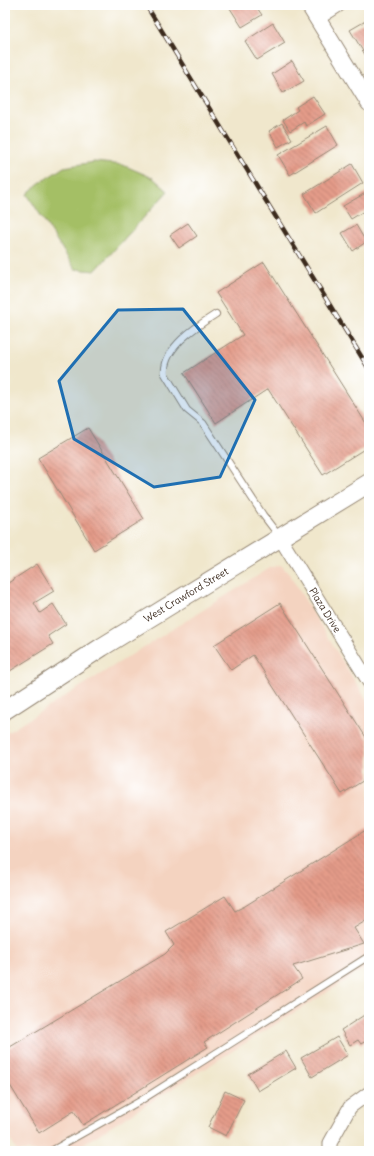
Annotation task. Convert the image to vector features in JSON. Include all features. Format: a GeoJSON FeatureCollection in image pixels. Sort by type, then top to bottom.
{"type":"FeatureCollection","features":[{"type":"Feature","properties":{"kind":"main road","name":"West Crawford Street"},"geometry":{"type":"LineString","coordinates":[[5,710],[102,647],[369,483]]}},
{"type":"Feature","properties":{"kind":"street"},"geometry":{"type":"LineString","coordinates":[[339,5],[313,12],[369,103]]}},
{"type":"Feature","properties":{"kind":"street","name":"Plaza Drive"},"geometry":{"type":"LineString","coordinates":[[280,538],[369,682]]}},
{"type":"Feature","properties":{"kind":"street"},"geometry":{"type":"LineString","coordinates":[[330,1151],[330,1143],[350,1108],[369,1093]]}},
{"type":"Feature","properties":{"kind":"lane"},"geometry":{"type":"LineString","coordinates":[[216,314],[190,331],[177,344],[164,368],[165,374],[187,410],[203,423],[263,515],[280,538]]}},
{"type":"Feature","properties":{"kind":"lane"},"geometry":{"type":"LineString","coordinates":[[51,1151],[140,1101],[369,956]]}},
{"type":"Feature","properties":{"kind":"highlighted area"},"geometry":{"type":"Polygon","coordinates":[[[183,309],[255,400],[220,477],[154,487],[74,439],[59,381],[118,310],[183,309]]]}},
{"type":"Feature","properties":{"kind":"shaded area"},"geometry":{"type":"Polygon","coordinates":[[[281,565],[289,574],[369,704],[369,966],[72,1151],[17,1151],[5,1131],[5,734],[270,568],[281,565]]]}},
{"type":"Feature","properties":{"kind":"green space"},"geometry":{"type":"Polygon","coordinates":[[[94,162],[123,165],[153,178],[168,191],[95,271],[75,269],[27,194],[38,184],[64,167],[94,162]]]}},
{"type":"Feature","properties":{"kind":"building"},"geometry":{"type":"Polygon","coordinates":[[[228,5],[255,5],[262,15],[242,27],[228,5]]]}},
{"type":"Feature","properties":{"kind":"building"},"geometry":{"type":"Polygon","coordinates":[[[369,19],[369,61],[350,30],[369,19]]]}},
{"type":"Feature","properties":{"kind":"building"},"geometry":{"type":"Polygon","coordinates":[[[273,23],[285,43],[257,60],[245,41],[273,23]]]}},
{"type":"Feature","properties":{"kind":"building"},"geometry":{"type":"Polygon","coordinates":[[[292,61],[304,81],[283,93],[272,74],[292,61]]]}},
{"type":"Feature","properties":{"kind":"building"},"geometry":{"type":"Polygon","coordinates":[[[313,96],[325,114],[306,126],[304,122],[290,131],[283,120],[298,110],[296,107],[313,96]]]}},
{"type":"Feature","properties":{"kind":"building"},"geometry":{"type":"Polygon","coordinates":[[[282,123],[292,139],[278,147],[269,131],[282,123]]]}},
{"type":"Feature","properties":{"kind":"building"},"geometry":{"type":"Polygon","coordinates":[[[327,126],[338,145],[290,175],[278,155],[327,126]]]}},
{"type":"Feature","properties":{"kind":"building"},"geometry":{"type":"Polygon","coordinates":[[[352,164],[363,183],[316,213],[304,194],[352,164]]]}},
{"type":"Feature","properties":{"kind":"building"},"geometry":{"type":"Polygon","coordinates":[[[369,191],[369,208],[351,219],[343,206],[369,191]]]}},
{"type":"Feature","properties":{"kind":"building"},"geometry":{"type":"Polygon","coordinates":[[[188,223],[197,236],[179,248],[170,235],[188,223]]]}},
{"type":"Feature","properties":{"kind":"building"},"geometry":{"type":"Polygon","coordinates":[[[356,225],[366,242],[353,251],[342,233],[356,225]]]}},
{"type":"Feature","properties":{"kind":"building"},"geometry":{"type":"Polygon","coordinates":[[[264,262],[369,428],[369,446],[323,475],[268,389],[216,423],[184,373],[243,335],[216,293],[264,262]]]}},
{"type":"Feature","properties":{"kind":"building"},"geometry":{"type":"Polygon","coordinates":[[[88,428],[144,519],[94,550],[38,458],[88,428]]]}},
{"type":"Feature","properties":{"kind":"building"},"geometry":{"type":"Polygon","coordinates":[[[37,564],[54,591],[34,603],[40,613],[53,604],[66,624],[48,636],[53,644],[10,671],[5,664],[5,585],[37,564]]]}},
{"type":"Feature","properties":{"kind":"building"},"geometry":{"type":"Polygon","coordinates":[[[280,603],[369,742],[369,777],[342,794],[253,655],[231,670],[214,645],[280,603]]]}},
{"type":"Feature","properties":{"kind":"building"},"geometry":{"type":"Polygon","coordinates":[[[369,828],[369,919],[354,928],[364,944],[293,966],[302,979],[204,1042],[208,1047],[83,1125],[74,1111],[39,1133],[5,1077],[5,1050],[165,954],[174,945],[166,932],[225,896],[235,911],[369,828]]]}},
{"type":"Feature","properties":{"kind":"building"},"geometry":{"type":"Polygon","coordinates":[[[369,1012],[369,1039],[361,1044],[358,1040],[350,1045],[341,1030],[369,1012]]]}},
{"type":"Feature","properties":{"kind":"building"},"geometry":{"type":"Polygon","coordinates":[[[337,1037],[348,1055],[312,1077],[301,1058],[337,1037]]]}},
{"type":"Feature","properties":{"kind":"building"},"geometry":{"type":"Polygon","coordinates":[[[286,1051],[296,1068],[258,1091],[248,1074],[286,1051]]]}},
{"type":"Feature","properties":{"kind":"building"},"geometry":{"type":"Polygon","coordinates":[[[225,1091],[244,1100],[226,1136],[208,1127],[225,1091]]]}},
{"type":"Feature","properties":{"kind":"railway"},"geometry":{"type":"LineString","coordinates":[[146,5],[369,369]]}}]}
